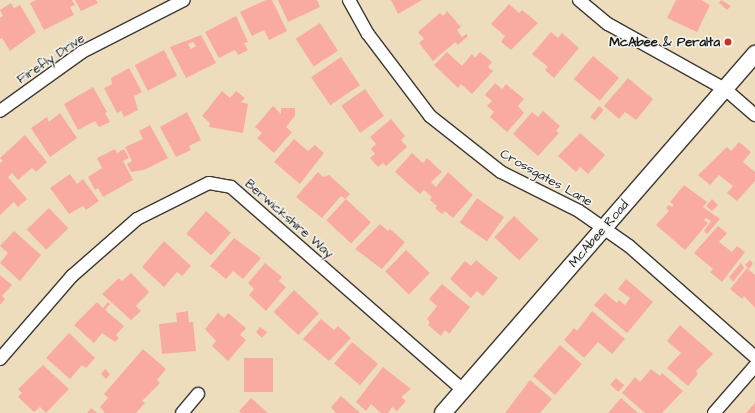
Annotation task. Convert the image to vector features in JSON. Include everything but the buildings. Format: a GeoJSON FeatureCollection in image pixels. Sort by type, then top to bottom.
{"type":"FeatureCollection","features":[{"type":"Feature","properties":{"kind":"street","name":"Firefly Drive"},"geometry":{"type":"LineString","coordinates":[[0,111],[82,52],[184,0]]}},
{"type":"Feature","properties":{"kind":"street","name":"Crossgates Lane"},"geometry":{"type":"LineString","coordinates":[[349,0],[368,34],[430,116],[501,172],[579,211],[629,246],[755,357]]}},
{"type":"Feature","properties":{"kind":"street"},"geometry":{"type":"LineString","coordinates":[[579,0],[608,24],[725,89],[755,115]]}},
{"type":"Feature","properties":{"kind":"street","name":"McAbee Road"},"geometry":{"type":"LineString","coordinates":[[443,413],[755,54]]}},
{"type":"Feature","properties":{"kind":"street","name":"Berwickshire Way"},"geometry":{"type":"LineString","coordinates":[[0,359],[72,276],[137,219],[209,183],[231,187],[463,390]]}},
{"type":"Feature","properties":{"kind":"street"},"geometry":{"type":"LineString","coordinates":[[714,413],[755,366]]}},
{"type":"Feature","properties":{"kind":"street"},"geometry":{"type":"LineString","coordinates":[[182,413],[198,394]]}},
{"type":"Feature","properties":{"kind":"place","name":"McAbee & Peralta"},"geometry":{"type":"Point","coordinates":[728,42]}}]}
